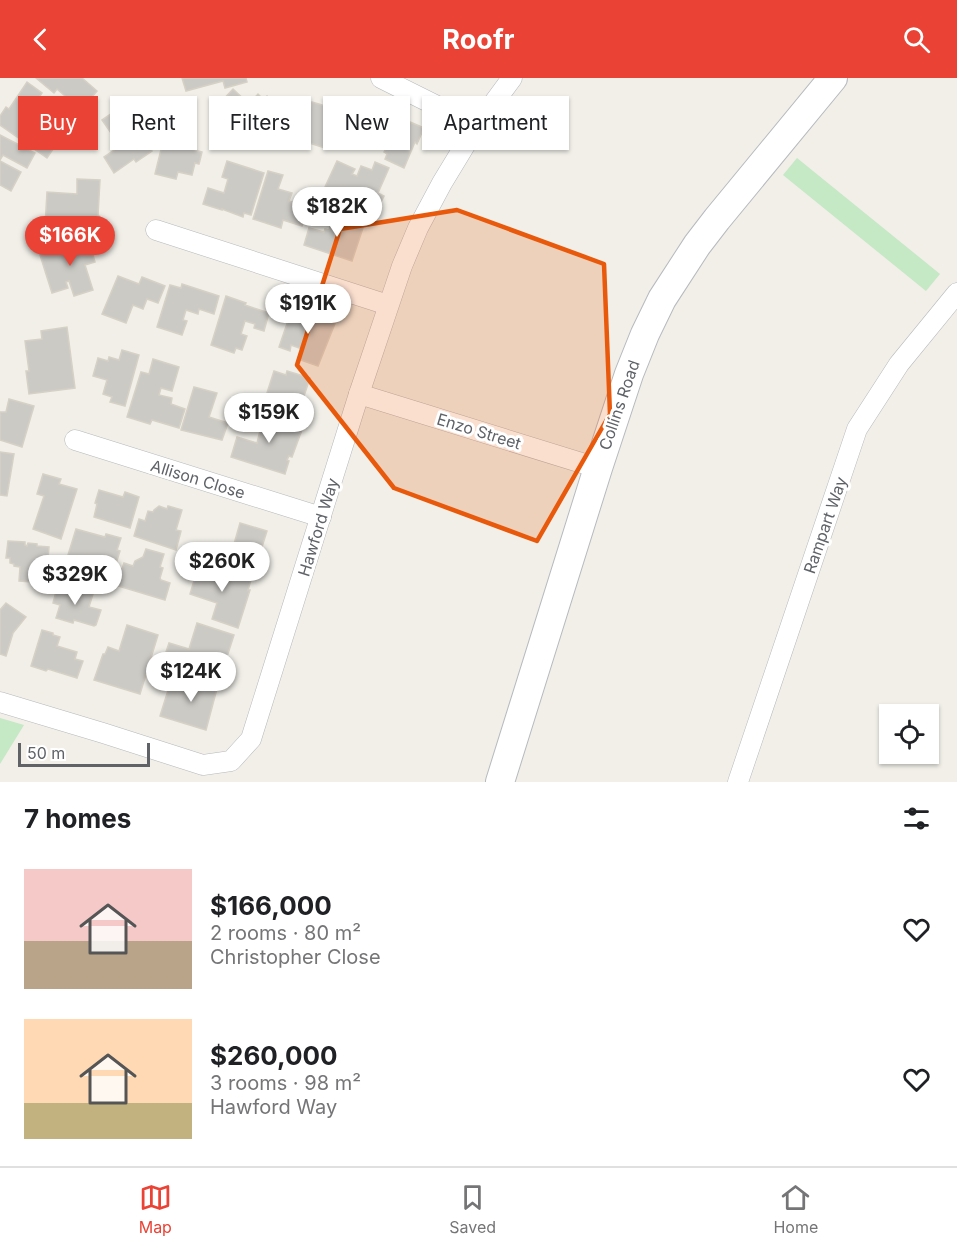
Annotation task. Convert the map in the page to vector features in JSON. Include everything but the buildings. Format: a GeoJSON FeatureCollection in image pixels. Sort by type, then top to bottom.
{"type":"FeatureCollection","features":[{"type":"Feature","properties":{"kind":"main road","name":"Collins Road"},"geometry":{"type":"LineString","coordinates":[[500,782],[590,465],[599,405],[640,302],[658,270],[696,214],[810,78]]}},
{"type":"Feature","properties":{"kind":"main road","name":"Collins Road"},"geometry":{"type":"LineString","coordinates":[[481,782],[590,465],[663,299],[697,245],[717,219],[833,78]]}},
{"type":"Feature","properties":{"kind":"street"},"geometry":{"type":"LineString","coordinates":[[381,78],[422,98]]}},
{"type":"Feature","properties":{"kind":"street","name":"Hawford Way"},"geometry":{"type":"LineString","coordinates":[[499,96],[512,78]]}},
{"type":"Feature","properties":{"kind":"street","name":"Hawford Way"},"geometry":{"type":"LineString","coordinates":[[0,702],[203,765],[231,761],[251,739],[388,305],[418,228],[462,150]]}},
{"type":"Feature","properties":{"kind":"street"},"geometry":{"type":"LineString","coordinates":[[156,230],[388,305]]}},
{"type":"Feature","properties":{"kind":"street","name":"Rampart Way"},"geometry":{"type":"LineString","coordinates":[[738,782],[857,429],[899,364],[957,292]]}},
{"type":"Feature","properties":{"kind":"street","name":"Enzo Street"},"geometry":{"type":"LineString","coordinates":[[359,394],[590,465]]}},
{"type":"Feature","properties":{"kind":"street","name":"Allison Close"},"geometry":{"type":"LineString","coordinates":[[75,440],[321,517]]}},
{"type":"Feature","properties":{"kind":"highlighted area"},"geometry":{"type":"Polygon","coordinates":[[[457,210],[604,264],[610,414],[537,541],[394,488],[297,365],[340,229],[457,210]]]}},
{"type":"Feature","properties":{"kind":"green space"},"geometry":{"type":"Polygon","coordinates":[[[797,158],[940,274],[926,291],[783,175],[797,158]]]}},
{"type":"Feature","properties":{"kind":"green space"},"geometry":{"type":"Polygon","coordinates":[[[0,718],[24,725],[0,764],[0,718]]]}}]}
